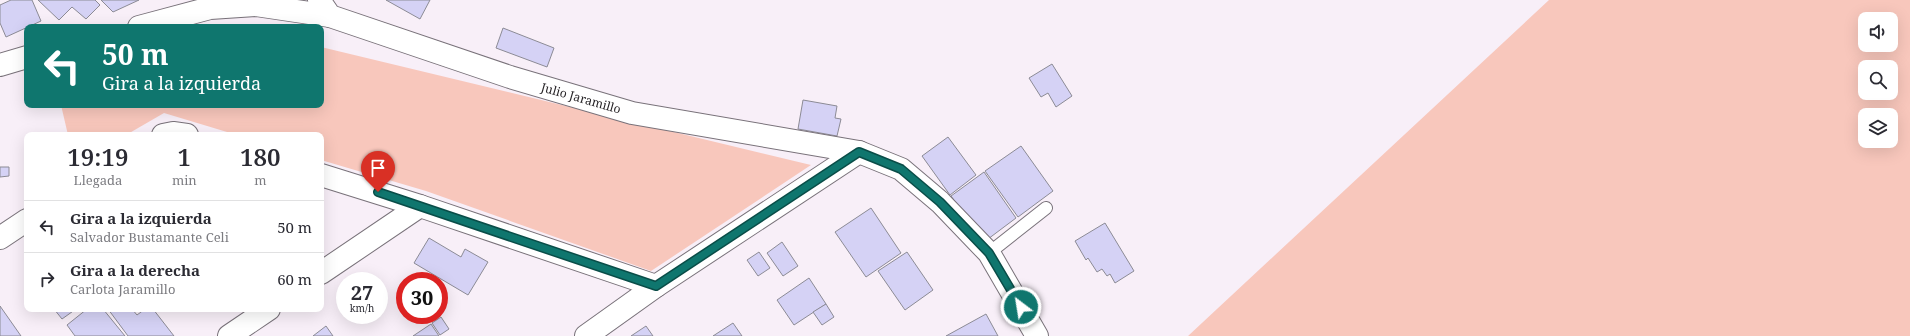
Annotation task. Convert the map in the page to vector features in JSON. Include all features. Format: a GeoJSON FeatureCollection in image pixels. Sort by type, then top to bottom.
{"type":"FeatureCollection","features":[{"type":"Feature","properties":{"kind":"street","name":"Julio Jaramillo"},"geometry":{"type":"LineString","coordinates":[[150,24],[210,8],[256,5],[325,8],[510,77],[632,113],[859,152],[901,169],[940,202],[989,253],[1037,336]]}},
{"type":"Feature","properties":{"kind":"street"},"geometry":{"type":"LineString","coordinates":[[0,65],[24,58]]}},
{"type":"Feature","properties":{"kind":"street"},"geometry":{"type":"LineString","coordinates":[[586,336],[656,286],[859,152]]}},
{"type":"Feature","properties":{"kind":"street"},"geometry":{"type":"LineString","coordinates":[[324,176],[420,206],[656,286]]}},
{"type":"Feature","properties":{"kind":"street"},"geometry":{"type":"LineString","coordinates":[[324,271],[420,206]]}},
{"type":"Feature","properties":{"kind":"street"},"geometry":{"type":"LineString","coordinates":[[0,238],[24,222]]}},
{"type":"Feature","properties":{"kind":"street"},"geometry":{"type":"LineString","coordinates":[[229,336],[264,312]]}},
{"type":"Feature","properties":{"kind":"lane"},"geometry":{"type":"LineString","coordinates":[[989,253],[1046,208]]}},
{"type":"Feature","properties":{"kind":"shaded area"},"geometry":{"type":"Polygon","coordinates":[[[1549,0],[1910,0],[1910,336],[1188,336],[1549,0]]]}},
{"type":"Feature","properties":{"kind":"shaded area"},"geometry":{"type":"Polygon","coordinates":[[[324,48],[811,165],[651,271],[426,191],[324,161],[324,132],[227,132],[164,113],[131,132],[67,132],[62,108],[324,108],[324,48]]]}},
{"type":"Feature","properties":{"kind":"building"},"geometry":{"type":"Polygon","coordinates":[[[11,0],[32,0],[41,21],[34,24],[24,24],[24,29],[6,37],[0,23],[0,5],[11,0]]]}},
{"type":"Feature","properties":{"kind":"building"},"geometry":{"type":"Polygon","coordinates":[[[38,0],[95,0],[100,5],[86,19],[72,7],[59,20],[38,0]]]}},
{"type":"Feature","properties":{"kind":"building"},"geometry":{"type":"Polygon","coordinates":[[[101,0],[139,0],[113,12],[101,0]]]}},
{"type":"Feature","properties":{"kind":"building"},"geometry":{"type":"Polygon","coordinates":[[[386,0],[430,0],[420,19],[386,0]]]}},
{"type":"Feature","properties":{"kind":"building"},"geometry":{"type":"Polygon","coordinates":[[[503,28],[554,48],[547,67],[496,48],[503,28]]]}},
{"type":"Feature","properties":{"kind":"building"},"geometry":{"type":"Polygon","coordinates":[[[1052,64],[1072,96],[1056,107],[1048,93],[1041,97],[1029,78],[1052,64]]]}},
{"type":"Feature","properties":{"kind":"building"},"geometry":{"type":"Polygon","coordinates":[[[803,100],[837,106],[835,118],[841,119],[837,136],[798,129],[803,100]]]}},
{"type":"Feature","properties":{"kind":"building"},"geometry":{"type":"Polygon","coordinates":[[[948,137],[976,175],[950,195],[922,156],[948,137]]]}},
{"type":"Feature","properties":{"kind":"building"},"geometry":{"type":"Polygon","coordinates":[[[1021,146],[1053,191],[1018,217],[985,171],[1021,146]]]}},
{"type":"Feature","properties":{"kind":"building"},"geometry":{"type":"Polygon","coordinates":[[[0,167],[9,167],[9,176],[0,177],[0,167]]]}},
{"type":"Feature","properties":{"kind":"building"},"geometry":{"type":"Polygon","coordinates":[[[984,172],[1016,218],[984,242],[951,196],[984,172]]]}},
{"type":"Feature","properties":{"kind":"building"},"geometry":{"type":"Polygon","coordinates":[[[871,208],[901,253],[866,277],[835,232],[871,208]]]}},
{"type":"Feature","properties":{"kind":"building"},"geometry":{"type":"Polygon","coordinates":[[[1105,223],[1134,271],[1115,283],[1110,274],[1107,276],[1102,269],[1097,272],[1088,258],[1086,260],[1075,241],[1105,223]]]}},
{"type":"Feature","properties":{"kind":"building"},"geometry":{"type":"Polygon","coordinates":[[[429,238],[461,257],[465,249],[488,262],[468,295],[448,283],[448,272],[429,272],[414,263],[429,238]]]}},
{"type":"Feature","properties":{"kind":"building"},"geometry":{"type":"Polygon","coordinates":[[[782,242],[798,266],[783,276],[767,253],[782,242]]]}},
{"type":"Feature","properties":{"kind":"building"},"geometry":{"type":"Polygon","coordinates":[[[759,252],[770,268],[758,276],[747,260],[759,252]]]}},
{"type":"Feature","properties":{"kind":"building"},"geometry":{"type":"Polygon","coordinates":[[[907,252],[933,290],[905,310],[878,271],[907,252]]]}},
{"type":"Feature","properties":{"kind":"building"},"geometry":{"type":"Polygon","coordinates":[[[809,278],[826,304],[794,325],[777,300],[809,278]]]}},
{"type":"Feature","properties":{"kind":"building"},"geometry":{"type":"Polygon","coordinates":[[[826,304],[834,317],[822,325],[813,312],[826,304]]]}},
{"type":"Feature","properties":{"kind":"building"},"geometry":{"type":"Polygon","coordinates":[[[0,306],[21,336],[0,336],[0,306]]]}},
{"type":"Feature","properties":{"kind":"building"},"geometry":{"type":"Polygon","coordinates":[[[56,312],[72,312],[62,319],[56,312]]]}},
{"type":"Feature","properties":{"kind":"building"},"geometry":{"type":"Polygon","coordinates":[[[83,312],[105,312],[125,336],[75,336],[67,325],[83,312]]]}},
{"type":"Feature","properties":{"kind":"building"},"geometry":{"type":"Polygon","coordinates":[[[110,312],[134,312],[137,315],[141,312],[155,312],[174,336],[128,336],[110,312]]]}},
{"type":"Feature","properties":{"kind":"building"},"geometry":{"type":"Polygon","coordinates":[[[986,314],[998,336],[946,336],[986,314]]]}},
{"type":"Feature","properties":{"kind":"building"},"geometry":{"type":"Polygon","coordinates":[[[733,323],[742,336],[713,336],[733,323]]]}},
{"type":"Feature","properties":{"kind":"building"},"geometry":{"type":"Polygon","coordinates":[[[431,324],[439,336],[413,336],[431,324]]]}},
{"type":"Feature","properties":{"kind":"building"},"geometry":{"type":"Polygon","coordinates":[[[433,324],[446,324],[449,329],[440,335],[433,324]]]}},
{"type":"Feature","properties":{"kind":"building"},"geometry":{"type":"Polygon","coordinates":[[[326,326],[333,336],[313,336],[326,326]]]}},
{"type":"Feature","properties":{"kind":"building"},"geometry":{"type":"Polygon","coordinates":[[[646,326],[653,336],[631,336],[646,326]]]}},
{"type":"Feature","properties":{"kind":"route"},"geometry":{"type":"LineString","coordinates":[[378,192],[656,286],[859,152],[901,169],[940,202],[989,253],[1021,307]]}}]}
